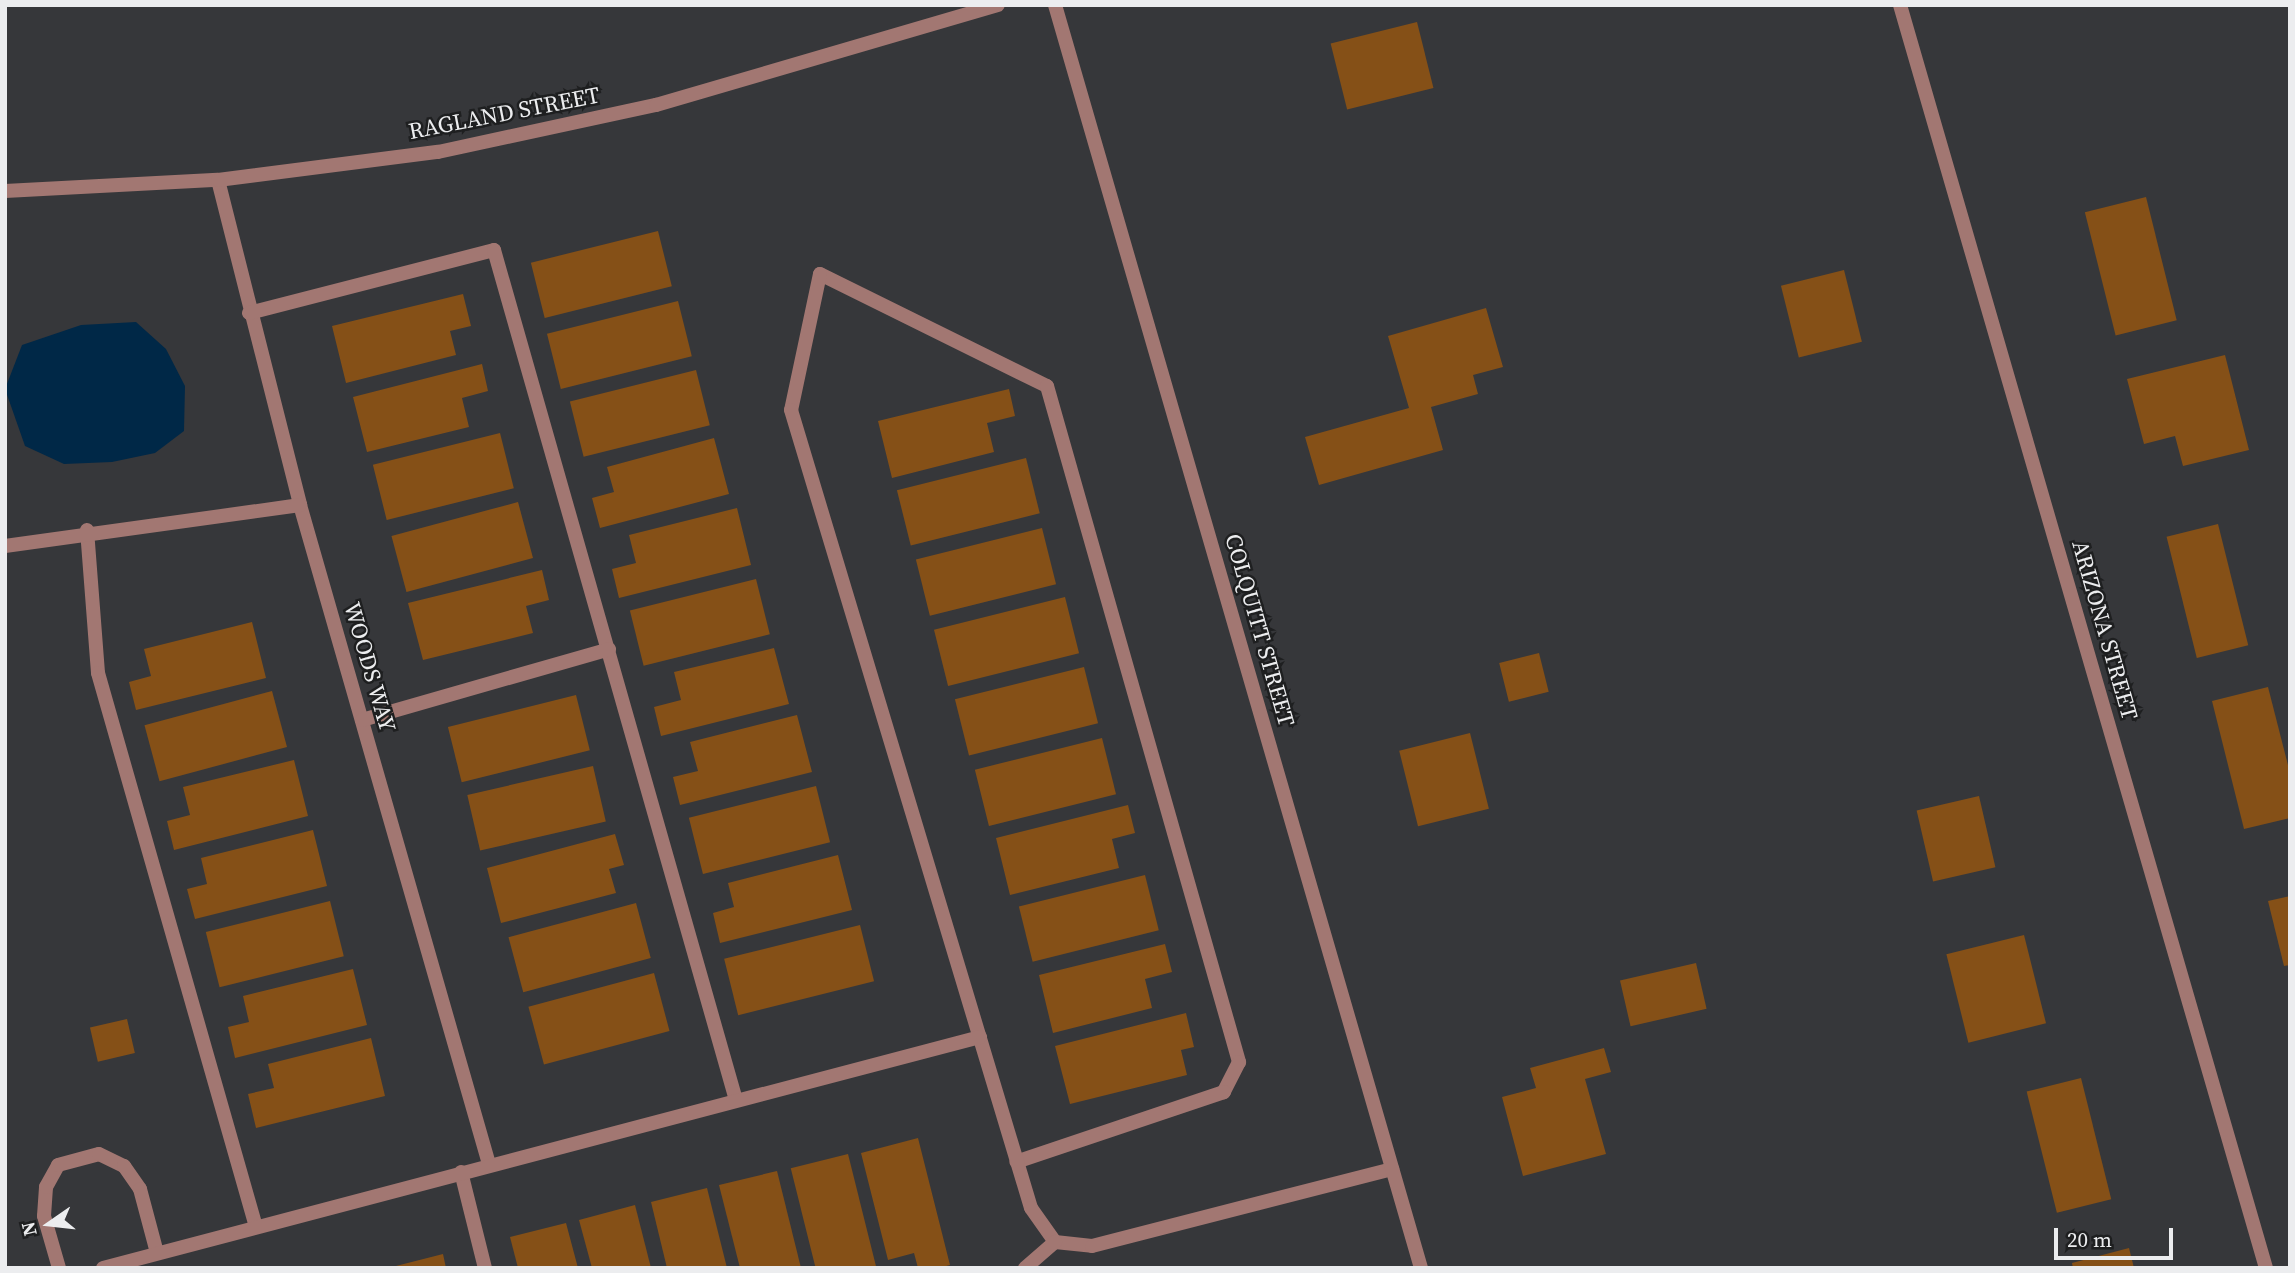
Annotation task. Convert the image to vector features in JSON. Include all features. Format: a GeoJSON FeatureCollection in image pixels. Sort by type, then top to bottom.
{"type":"FeatureCollection","features":[{"type":"Feature","properties":{"kind":"street","name":"RAGLAND STREET"},"geometry":{"type":"LineString","coordinates":[[5,191],[218,180],[548,131],[998,5]]}},
{"type":"Feature","properties":{"kind":"street","name":"COLQUITT STREET"},"geometry":{"type":"LineString","coordinates":[[1055,5],[1421,1268]]}},
{"type":"Feature","properties":{"kind":"street","name":"ARIZONA STREET"},"geometry":{"type":"LineString","coordinates":[[1900,5],[2266,1268]]}},
{"type":"Feature","properties":{"kind":"street","name":"WOODS WAY"},"geometry":{"type":"LineString","coordinates":[[218,180],[249,313],[300,505],[489,1164]]}},
{"type":"Feature","properties":{"kind":"street"},"geometry":{"type":"LineString","coordinates":[[249,313],[494,250],[610,649],[736,1100]]}},
{"type":"Feature","properties":{"kind":"street"},"geometry":{"type":"LineString","coordinates":[[1016,1162],[1224,1092],[1239,1062],[1047,386],[820,274],[791,410],[1016,1162],[1031,1208],[1055,1242]]}},
{"type":"Feature","properties":{"kind":"street"},"geometry":{"type":"LineString","coordinates":[[5,546],[88,530],[300,505]]}},
{"type":"Feature","properties":{"kind":"street"},"geometry":{"type":"LineString","coordinates":[[88,530],[98,673],[256,1227]]}},
{"type":"Feature","properties":{"kind":"street"},"geometry":{"type":"LineString","coordinates":[[362,720],[610,649]]}},
{"type":"Feature","properties":{"kind":"street"},"geometry":{"type":"LineString","coordinates":[[103,1268],[489,1164],[980,1037]]}},
{"type":"Feature","properties":{"kind":"street"},"geometry":{"type":"LineString","coordinates":[[59,1268],[44,1216],[46,1187],[58,1164],[99,1154],[124,1166],[140,1189],[157,1254]]}},
{"type":"Feature","properties":{"kind":"street"},"geometry":{"type":"LineString","coordinates":[[1025,1268],[1055,1242],[1092,1246],[1392,1169]]}},
{"type":"Feature","properties":{"kind":"street"},"geometry":{"type":"LineString","coordinates":[[461,1172],[485,1268]]}},
{"type":"Feature","properties":{"kind":"water"},"geometry":{"type":"Polygon","coordinates":[[[136,322],[166,349],[185,386],[184,431],[155,453],[112,462],[64,464],[25,446],[5,389],[22,345],[81,325],[136,322]]]}},
{"type":"Feature","properties":{"kind":"building"},"geometry":{"type":"Polygon","coordinates":[[[1417,22],[1433,88],[1347,110],[1331,44],[1417,22]]]}},
{"type":"Feature","properties":{"kind":"building"},"geometry":{"type":"Polygon","coordinates":[[[2146,197],[2177,320],[2116,335],[2085,212],[2146,197]]]}},
{"type":"Feature","properties":{"kind":"building"},"geometry":{"type":"Polygon","coordinates":[[[658,231],[672,286],[545,318],[531,263],[658,231]]]}},
{"type":"Feature","properties":{"kind":"building"},"geometry":{"type":"Polygon","coordinates":[[[1844,270],[1862,342],[1799,358],[1781,286],[1844,270]]]}},
{"type":"Feature","properties":{"kind":"building"},"geometry":{"type":"Polygon","coordinates":[[[463,294],[471,326],[450,331],[456,355],[346,383],[332,326],[463,294]]]}},
{"type":"Feature","properties":{"kind":"building"},"geometry":{"type":"Polygon","coordinates":[[[678,301],[692,356],[561,389],[547,334],[678,301]]]}},
{"type":"Feature","properties":{"kind":"building"},"geometry":{"type":"Polygon","coordinates":[[[1486,308],[1503,367],[1473,375],[1478,394],[1431,407],[1443,450],[1319,485],[1305,437],[1409,408],[1388,336],[1486,308]]]}},
{"type":"Feature","properties":{"kind":"building"},"geometry":{"type":"Polygon","coordinates":[[[2225,355],[2249,450],[2183,466],[2175,436],[2144,444],[2127,379],[2225,355]]]}},
{"type":"Feature","properties":{"kind":"building"},"geometry":{"type":"Polygon","coordinates":[[[482,364],[488,391],[462,398],[469,427],[367,452],[353,397],[482,364]]]}},
{"type":"Feature","properties":{"kind":"building"},"geometry":{"type":"Polygon","coordinates":[[[696,370],[710,425],[584,457],[570,401],[696,370]]]}},
{"type":"Feature","properties":{"kind":"building"},"geometry":{"type":"Polygon","coordinates":[[[1009,389],[1015,416],[987,423],[994,452],[892,478],[878,421],[1009,389]]]}},
{"type":"Feature","properties":{"kind":"building"},"geometry":{"type":"Polygon","coordinates":[[[500,433],[514,488],[387,520],[373,465],[500,433]]]}},
{"type":"Feature","properties":{"kind":"building"},"geometry":{"type":"Polygon","coordinates":[[[714,438],[729,494],[600,528],[592,498],[614,492],[607,467],[714,438]]]}},
{"type":"Feature","properties":{"kind":"building"},"geometry":{"type":"Polygon","coordinates":[[[1026,458],[1040,513],[911,545],[897,490],[1026,458]]]}},
{"type":"Feature","properties":{"kind":"building"},"geometry":{"type":"Polygon","coordinates":[[[518,502],[533,558],[406,592],[391,536],[518,502]]]}},
{"type":"Feature","properties":{"kind":"building"},"geometry":{"type":"Polygon","coordinates":[[[737,508],[751,565],[619,598],[612,569],[636,563],[629,535],[737,508]]]}},
{"type":"Feature","properties":{"kind":"building"},"geometry":{"type":"Polygon","coordinates":[[[2218,524],[2248,645],[2197,658],[2167,537],[2218,524]]]}},
{"type":"Feature","properties":{"kind":"building"},"geometry":{"type":"Polygon","coordinates":[[[1042,528],[1056,584],[930,616],[916,559],[1042,528]]]}},
{"type":"Feature","properties":{"kind":"building"},"geometry":{"type":"Polygon","coordinates":[[[542,570],[549,600],[526,606],[533,633],[423,660],[408,603],[542,570]]]}},
{"type":"Feature","properties":{"kind":"building"},"geometry":{"type":"Polygon","coordinates":[[[756,579],[770,634],[644,666],[630,610],[756,579]]]}},
{"type":"Feature","properties":{"kind":"building"},"geometry":{"type":"Polygon","coordinates":[[[1065,597],[1079,653],[948,686],[934,630],[1065,597]]]}},
{"type":"Feature","properties":{"kind":"building"},"geometry":{"type":"Polygon","coordinates":[[[252,622],[266,678],[136,710],[129,682],[151,676],[144,649],[252,622]]]}},
{"type":"Feature","properties":{"kind":"building"},"geometry":{"type":"Polygon","coordinates":[[[774,648],[789,704],[661,736],[654,707],[681,700],[674,672],[774,648]]]}},
{"type":"Feature","properties":{"kind":"building"},"geometry":{"type":"Polygon","coordinates":[[[1539,653],[1549,692],[1509,702],[1499,663],[1539,653]]]}},
{"type":"Feature","properties":{"kind":"building"},"geometry":{"type":"Polygon","coordinates":[[[1084,667],[1098,723],[969,755],[955,699],[1084,667]]]}},
{"type":"Feature","properties":{"kind":"building"},"geometry":{"type":"Polygon","coordinates":[[[2268,687],[2290,773],[2290,818],[2244,829],[2212,701],[2268,687]]]}},
{"type":"Feature","properties":{"kind":"building"},"geometry":{"type":"Polygon","coordinates":[[[272,691],[287,747],[160,781],[144,725],[272,691]]]}},
{"type":"Feature","properties":{"kind":"building"},"geometry":{"type":"Polygon","coordinates":[[[576,695],[590,750],[462,782],[448,727],[576,695]]]}},
{"type":"Feature","properties":{"kind":"building"},"geometry":{"type":"Polygon","coordinates":[[[797,715],[812,772],[680,805],[673,777],[698,771],[690,742],[797,715]]]}},
{"type":"Feature","properties":{"kind":"building"},"geometry":{"type":"Polygon","coordinates":[[[1470,733],[1489,809],[1418,826],[1399,751],[1470,733]]]}},
{"type":"Feature","properties":{"kind":"building"},"geometry":{"type":"Polygon","coordinates":[[[1102,738],[1116,794],[989,826],[975,770],[1102,738]]]}},
{"type":"Feature","properties":{"kind":"building"},"geometry":{"type":"Polygon","coordinates":[[[294,760],[308,816],[174,850],[167,821],[190,815],[183,787],[294,760]]]}},
{"type":"Feature","properties":{"kind":"building"},"geometry":{"type":"Polygon","coordinates":[[[593,766],[606,822],[480,851],[467,795],[593,766]]]}},
{"type":"Feature","properties":{"kind":"building"},"geometry":{"type":"Polygon","coordinates":[[[816,786],[830,842],[703,874],[689,818],[816,786]]]}},
{"type":"Feature","properties":{"kind":"building"},"geometry":{"type":"Polygon","coordinates":[[[1979,796],[1995,867],[1933,882],[1917,810],[1979,796]]]}},
{"type":"Feature","properties":{"kind":"building"},"geometry":{"type":"Polygon","coordinates":[[[1128,805],[1135,833],[1112,839],[1119,868],[1010,895],[996,838],[1128,805]]]}},
{"type":"Feature","properties":{"kind":"building"},"geometry":{"type":"Polygon","coordinates":[[[313,830],[327,886],[195,919],[187,889],[207,884],[201,858],[313,830]]]}},
{"type":"Feature","properties":{"kind":"building"},"geometry":{"type":"Polygon","coordinates":[[[615,834],[624,865],[609,869],[616,893],[501,923],[487,868],[615,834]]]}},
{"type":"Feature","properties":{"kind":"building"},"geometry":{"type":"Polygon","coordinates":[[[838,855],[852,910],[720,943],[713,913],[734,907],[728,883],[838,855]]]}},
{"type":"Feature","properties":{"kind":"building"},"geometry":{"type":"Polygon","coordinates":[[[1145,875],[1159,930],[1033,962],[1019,906],[1145,875]]]}},
{"type":"Feature","properties":{"kind":"building"},"geometry":{"type":"Polygon","coordinates":[[[2290,896],[2290,965],[2284,966],[2268,901],[2290,896]]]}},
{"type":"Feature","properties":{"kind":"building"},"geometry":{"type":"Polygon","coordinates":[[[330,901],[344,956],[220,987],[206,932],[330,901]]]}},
{"type":"Feature","properties":{"kind":"building"},"geometry":{"type":"Polygon","coordinates":[[[636,903],[651,958],[523,992],[508,937],[636,903]]]}},
{"type":"Feature","properties":{"kind":"building"},"geometry":{"type":"Polygon","coordinates":[[[860,925],[874,981],[738,1015],[724,959],[860,925]]]}},
{"type":"Feature","properties":{"kind":"building"},"geometry":{"type":"Polygon","coordinates":[[[2024,935],[2046,1023],[1968,1043],[1946,954],[2024,935]]]}},
{"type":"Feature","properties":{"kind":"building"},"geometry":{"type":"Polygon","coordinates":[[[1165,944],[1172,972],[1145,979],[1152,1008],[1053,1033],[1039,975],[1165,944]]]}},
{"type":"Feature","properties":{"kind":"building"},"geometry":{"type":"Polygon","coordinates":[[[1696,963],[1707,1009],[1631,1026],[1620,981],[1696,963]]]}},
{"type":"Feature","properties":{"kind":"building"},"geometry":{"type":"Polygon","coordinates":[[[353,969],[367,1025],[235,1058],[228,1027],[249,1022],[243,996],[353,969]]]}},
{"type":"Feature","properties":{"kind":"building"},"geometry":{"type":"Polygon","coordinates":[[[654,973],[670,1031],[544,1065],[528,1007],[654,973]]]}},
{"type":"Feature","properties":{"kind":"building"},"geometry":{"type":"Polygon","coordinates":[[[1186,1013],[1194,1047],[1181,1050],[1187,1075],[1070,1104],[1055,1046],[1186,1013]]]}},
{"type":"Feature","properties":{"kind":"building"},"geometry":{"type":"Polygon","coordinates":[[[127,1019],[135,1053],[98,1062],[90,1028],[127,1019]]]}},
{"type":"Feature","properties":{"kind":"building"},"geometry":{"type":"Polygon","coordinates":[[[371,1038],[385,1096],[256,1128],[248,1094],[274,1088],[268,1064],[371,1038]]]}},
{"type":"Feature","properties":{"kind":"building"},"geometry":{"type":"Polygon","coordinates":[[[1604,1048],[1611,1072],[1585,1079],[1606,1154],[1523,1176],[1502,1097],[1536,1088],[1530,1068],[1604,1048]]]}},
{"type":"Feature","properties":{"kind":"building"},"geometry":{"type":"Polygon","coordinates":[[[2081,1078],[2111,1199],[2057,1213],[2027,1092],[2081,1078]]]}},
{"type":"Feature","properties":{"kind":"building"},"geometry":{"type":"Polygon","coordinates":[[[918,1138],[950,1265],[939,1268],[918,1268],[914,1253],[888,1260],[861,1153],[918,1138]]]}},
{"type":"Feature","properties":{"kind":"building"},"geometry":{"type":"Polygon","coordinates":[[[848,1154],[876,1268],[816,1268],[791,1168],[848,1154]]]}},
{"type":"Feature","properties":{"kind":"building"},"geometry":{"type":"Polygon","coordinates":[[[777,1171],[801,1268],[740,1268],[719,1185],[777,1171]]]}},
{"type":"Feature","properties":{"kind":"building"},"geometry":{"type":"Polygon","coordinates":[[[707,1188],[727,1268],[667,1268],[651,1202],[707,1188]]]}},
{"type":"Feature","properties":{"kind":"building"},"geometry":{"type":"Polygon","coordinates":[[[635,1205],[651,1268],[592,1268],[579,1220],[635,1205]]]}},
{"type":"Feature","properties":{"kind":"building"},"geometry":{"type":"Polygon","coordinates":[[[566,1223],[578,1268],[518,1268],[510,1237],[566,1223]]]}},
{"type":"Feature","properties":{"kind":"building"},"geometry":{"type":"Polygon","coordinates":[[[2129,1248],[2134,1268],[2073,1268],[2072,1263],[2129,1248]]]}},
{"type":"Feature","properties":{"kind":"building"},"geometry":{"type":"Polygon","coordinates":[[[443,1254],[446,1268],[392,1268],[392,1267],[443,1254]]]}}]}
